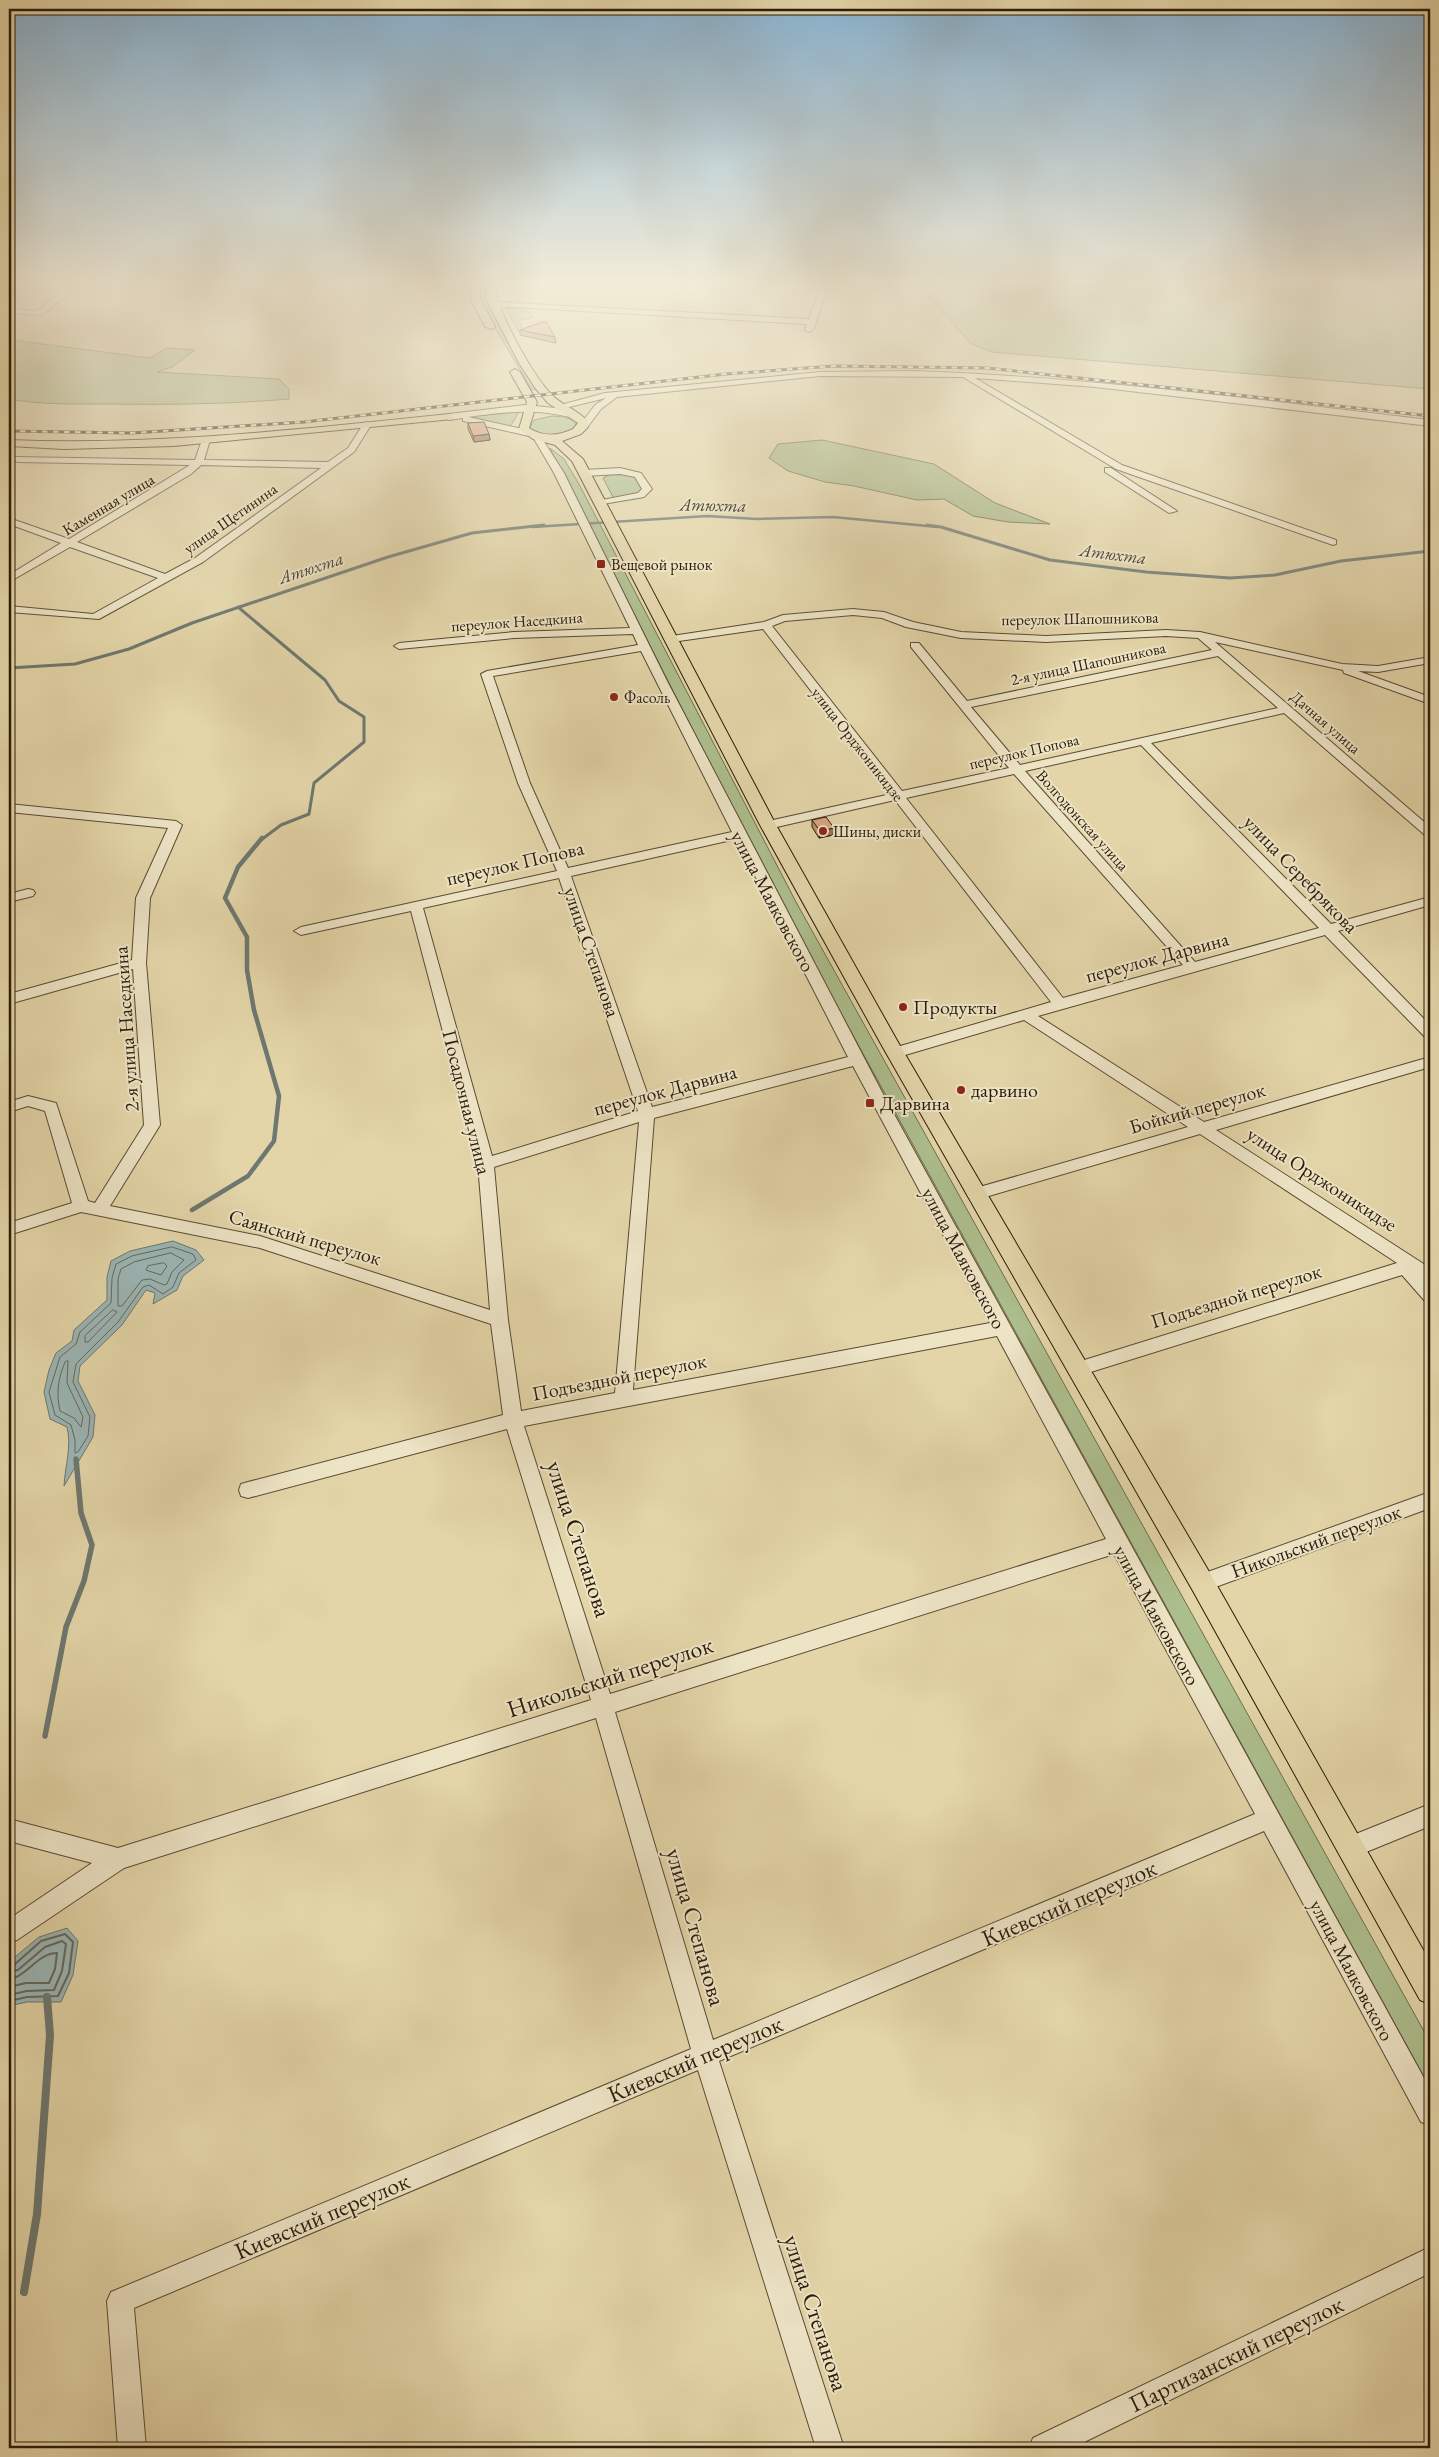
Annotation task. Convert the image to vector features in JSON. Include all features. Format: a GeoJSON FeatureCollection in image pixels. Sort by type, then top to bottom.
{"type":"FeatureCollection","features":[{"type":"Feature","properties":{"kind":"main road"},"geometry":{"type":"LineString","coordinates":[[530,400],[530,431]]}},
{"type":"Feature","properties":{"kind":"main road"},"geometry":{"type":"LineString","coordinates":[[552,400],[577,422],[577,459]]}},
{"type":"Feature","properties":{"kind":"main road"},"geometry":{"type":"LineString","coordinates":[[530,431],[536,416],[547,413],[577,422]]}},
{"type":"Feature","properties":{"kind":"main road"},"geometry":{"type":"LineString","coordinates":[[9,443],[46,446],[206,440],[449,417]]}},
{"type":"Feature","properties":{"kind":"main road"},"geometry":{"type":"LineString","coordinates":[[530,431],[559,438],[577,422]]}},
{"type":"Feature","properties":{"kind":"main road","name":"улица Маяковского"},"geometry":{"type":"LineString","coordinates":[[530,431],[559,443],[577,459],[768,825],[895,1053],[974,1194],[1202,1583],[1430,1990]]}},
{"type":"Feature","properties":{"kind":"street"},"geometry":{"type":"LineString","coordinates":[[560,406],[592,400]]}},
{"type":"Feature","properties":{"kind":"street"},"geometry":{"type":"LineString","coordinates":[[449,417],[530,406],[546,408],[577,422],[610,400]]}},
{"type":"Feature","properties":{"kind":"street"},"geometry":{"type":"LineString","coordinates":[[1006,400],[1119,467],[1333,542]]}},
{"type":"Feature","properties":{"kind":"street"},"geometry":{"type":"LineString","coordinates":[[1230,400],[1430,423]]}},
{"type":"Feature","properties":{"kind":"street"},"geometry":{"type":"LineString","coordinates":[[449,417],[530,431]]}},
{"type":"Feature","properties":{"kind":"street","name":"улица Щетинина"},"geometry":{"type":"LineString","coordinates":[[9,609],[95,617],[200,560],[350,450],[367,425]]}},
{"type":"Feature","properties":{"kind":"street","name":"улица Маяковского"},"geometry":{"type":"LineString","coordinates":[[530,431],[546,449],[738,835],[857,1060],[1117,1544],[1270,1818],[1430,2114]]}},
{"type":"Feature","properties":{"kind":"street"},"geometry":{"type":"LineString","coordinates":[[199,462],[206,440]]}},
{"type":"Feature","properties":{"kind":"street"},"geometry":{"type":"LineString","coordinates":[[1076,441],[1089,458],[1172,511]]}},
{"type":"Feature","properties":{"kind":"street"},"geometry":{"type":"LineString","coordinates":[[13,461],[46,446]]}},
{"type":"Feature","properties":{"kind":"street"},"geometry":{"type":"LineString","coordinates":[[13,461],[330,465]]}},
{"type":"Feature","properties":{"kind":"street","name":"Каменная улица"},"geometry":{"type":"LineString","coordinates":[[9,579],[188,472],[199,462]]}},
{"type":"Feature","properties":{"kind":"street"},"geometry":{"type":"LineString","coordinates":[[584,473],[620,471],[638,475],[647,489],[641,495],[601,505]]}},
{"type":"Feature","properties":{"kind":"street"},"geometry":{"type":"LineString","coordinates":[[9,521],[166,578]]}},
{"type":"Feature","properties":{"kind":"street","name":"переулок Шапошникова"},"geometry":{"type":"LineString","coordinates":[[672,639],[766,625],[782,618],[854,612],[884,615],[910,625],[961,635],[1046,639],[1166,633],[1200,636],[1342,668],[1378,669],[1430,660]]}},
{"type":"Feature","properties":{"kind":"street","name":"улица Орджоникидзе"},"geometry":{"type":"LineString","coordinates":[[766,625],[1060,1004]]}},
{"type":"Feature","properties":{"kind":"street","name":"переулок Наседкина"},"geometry":{"type":"LineString","coordinates":[[399,646],[514,635],[636,631]]}},
{"type":"Feature","properties":{"kind":"street","name":"Дачная улица"},"geometry":{"type":"LineString","coordinates":[[1200,636],[1430,834]]}},
{"type":"Feature","properties":{"kind":"street","name":"Волгодонская улица"},"geometry":{"type":"LineString","coordinates":[[915,644],[1018,771],[1193,968]]}},
{"type":"Feature","properties":{"kind":"street","name":"улица Степанова"},"geometry":{"type":"LineString","coordinates":[[623,1399],[647,1114],[564,873],[524,782],[487,674],[645,647]]}},
{"type":"Feature","properties":{"kind":"street","name":"2-я улица Шапошникова"},"geometry":{"type":"LineString","coordinates":[[963,705],[1220,652]]}},
{"type":"Feature","properties":{"kind":"street"},"geometry":{"type":"LineString","coordinates":[[1342,668],[1366,679],[1430,701]]}},
{"type":"Feature","properties":{"kind":"street","name":"переулок Попова"},"geometry":{"type":"LineString","coordinates":[[768,825],[1018,771],[1287,709]]}},
{"type":"Feature","properties":{"kind":"street","name":"улица Серебрякова"},"geometry":{"type":"LineString","coordinates":[[1144,741],[1430,1033]]}},
{"type":"Feature","properties":{"kind":"street","name":"2-я улица Наседкина"},"geometry":{"type":"LineString","coordinates":[[9,808],[176,826],[143,898],[139,963],[152,1125],[98,1211]]}},
{"type":"Feature","properties":{"kind":"street","name":"переулок Попова"},"geometry":{"type":"LineString","coordinates":[[302,931],[738,835]]}},
{"type":"Feature","properties":{"kind":"street"},"geometry":{"type":"LineString","coordinates":[[9,898],[28,893]]}},
{"type":"Feature","properties":{"kind":"street","name":"переулок Дарвина"},"geometry":{"type":"LineString","coordinates":[[895,1053],[1060,1004],[1328,931],[1430,901]]}},
{"type":"Feature","properties":{"kind":"street","name":"Посадочная улица"},"geometry":{"type":"LineString","coordinates":[[416,906],[486,1164],[499,1320],[513,1420]]}},
{"type":"Feature","properties":{"kind":"street"},"geometry":{"type":"LineString","coordinates":[[9,999],[139,963]]}},
{"type":"Feature","properties":{"kind":"street","name":"улица Орджоникидзе"},"geometry":{"type":"LineString","coordinates":[[1025,1014],[1204,1128],[1430,1276]]}},
{"type":"Feature","properties":{"kind":"street","name":"переулок Дарвина"},"geometry":{"type":"LineString","coordinates":[[486,1164],[647,1114],[857,1060]]}},
{"type":"Feature","properties":{"kind":"street","name":"Бойкий переулок"},"geometry":{"type":"LineString","coordinates":[[974,1194],[1430,1062]]}},
{"type":"Feature","properties":{"kind":"street"},"geometry":{"type":"LineString","coordinates":[[9,1106],[28,1101],[51,1107],[80,1206],[9,1229]]}},
{"type":"Feature","properties":{"kind":"street","name":"Саянский переулок"},"geometry":{"type":"LineString","coordinates":[[80,1206],[260,1242],[499,1320]]}},
{"type":"Feature","properties":{"kind":"street","name":"улица Орджоникидзе"},"geometry":{"type":"LineString","coordinates":[[1392,1251],[1430,1295]]}},
{"type":"Feature","properties":{"kind":"street","name":"Подъездной переулок"},"geometry":{"type":"LineString","coordinates":[[1078,1369],[1406,1267]]}},
{"type":"Feature","properties":{"kind":"street","name":"Подъездной переулок"},"geometry":{"type":"LineString","coordinates":[[248,1490],[513,1420],[1002,1328]]}},
{"type":"Feature","properties":{"kind":"street","name":"улица Степанова"},"geometry":{"type":"LineString","coordinates":[[513,1420],[603,1706],[705,2055],[830,2448]]}},
{"type":"Feature","properties":{"kind":"street","name":"Никольский переулок"},"geometry":{"type":"LineString","coordinates":[[1202,1583],[1430,1500]]}},
{"type":"Feature","properties":{"kind":"street","name":"Никольский переулок"},"geometry":{"type":"LineString","coordinates":[[9,1932],[118,1859],[1117,1544]]}},
{"type":"Feature","properties":{"kind":"street"},"geometry":{"type":"LineString","coordinates":[[1349,1848],[1430,1814]]}},
{"type":"Feature","properties":{"kind":"street","name":"Киевский переулок"},"geometry":{"type":"LineString","coordinates":[[132,2448],[120,2301],[1270,1818]]}},
{"type":"Feature","properties":{"kind":"street"},"geometry":{"type":"LineString","coordinates":[[9,1830],[118,1859]]}},
{"type":"Feature","properties":{"kind":"street","name":"Партизанский переулок"},"geometry":{"type":"LineString","coordinates":[[1043,2448],[1430,2260]]}},
{"type":"Feature","properties":{"kind":"green space"},"geometry":{"type":"Polygon","coordinates":[[[15,400],[278,400],[154,404],[59,404],[15,400]]]}},
{"type":"Feature","properties":{"kind":"green space"},"geometry":{"type":"Polygon","coordinates":[[[519,412],[510,427],[469,416],[519,412]]]}},
{"type":"Feature","properties":{"kind":"green space"},"geometry":{"type":"Polygon","coordinates":[[[552,416],[565,417],[574,421],[576,426],[572,430],[553,435],[534,431],[530,427],[534,420],[552,416]]]}},
{"type":"Feature","properties":{"kind":"green space"},"geometry":{"type":"Polygon","coordinates":[[[822,440],[934,464],[995,503],[1050,524],[1008,522],[973,516],[944,499],[917,500],[854,486],[825,482],[788,471],[769,458],[778,444],[822,440]]]}},
{"type":"Feature","properties":{"kind":"green space"},"geometry":{"type":"Polygon","coordinates":[[[550,448],[564,459],[579,484],[796,902],[1430,2042],[1430,2088],[781,904],[550,448]]]}},
{"type":"Feature","properties":{"kind":"green space"},"geometry":{"type":"Polygon","coordinates":[[[621,473],[636,476],[642,488],[639,494],[614,499],[603,478],[621,473]]]}},
{"type":"Feature","properties":{"kind":"water"},"geometry":{"type":"Polygon","coordinates":[[[173,1241],[196,1250],[204,1260],[183,1276],[177,1290],[153,1304],[155,1293],[146,1290],[122,1325],[80,1366],[78,1381],[95,1415],[93,1437],[64,1486],[69,1449],[67,1427],[50,1419],[44,1392],[49,1370],[56,1353],[72,1341],[74,1330],[107,1300],[107,1277],[111,1261],[130,1251],[173,1241]]]}},
{"type":"Feature","properties":{"kind":"water"},"geometry":{"type":"Polygon","coordinates":[[[67,1928],[78,1941],[73,1975],[61,2002],[27,2002],[9,2006],[9,1962],[39,1937],[67,1928]]]}},
{"type":"Feature","properties":{"kind":"building"},"geometry":{"type":"Polygon","coordinates":[[[484,422],[489,434],[473,436],[468,423],[484,422]]]}},
{"type":"Feature","properties":{"kind":"building"},"geometry":{"type":"Polygon","coordinates":[[[826,817],[834,828],[820,831],[812,820],[826,817]]]}},
{"type":"Feature","properties":{"kind":"waterway","name":"Атюхта"},"geometry":{"type":"LineString","coordinates":[[533,527],[707,516],[757,519],[833,517],[938,527]]}},
{"type":"Feature","properties":{"kind":"waterway","name":"Атюхта"},"geometry":{"type":"LineString","coordinates":[[238,607],[388,557],[472,533],[544,525]]}},
{"type":"Feature","properties":{"kind":"waterway","name":"Атюхта"},"geometry":{"type":"LineString","coordinates":[[927,525],[941,527],[1050,560],[1146,572],[1230,578],[1275,575],[1341,561],[1430,551]]}},
{"type":"Feature","properties":{"kind":"waterway","name":"Атюхта"},"geometry":{"type":"LineString","coordinates":[[9,668],[75,664],[129,649],[192,623],[238,607]]}},
{"type":"Feature","properties":{"kind":"waterway"},"geometry":{"type":"LineString","coordinates":[[238,607],[325,680],[339,701],[364,717],[364,742],[314,783],[309,814],[281,825],[261,840]]}},
{"type":"Feature","properties":{"kind":"waterway"},"geometry":{"type":"LineString","coordinates":[[192,1210],[248,1176],[274,1141],[279,1096],[254,1010],[247,970],[247,937],[225,898],[238,867],[262,838]]}},
{"type":"Feature","properties":{"kind":"waterway"},"geometry":{"type":"LineString","coordinates":[[45,1736],[66,1627],[84,1581],[92,1545],[81,1513],[76,1459]]}},
{"type":"Feature","properties":{"kind":"waterway"},"geometry":{"type":"LineString","coordinates":[[24,2292],[37,2214],[50,2035],[47,1997]]}},
{"type":"Feature","properties":{"kind":"railway"},"geometry":{"type":"LineString","coordinates":[[9,431],[132,433],[304,422],[500,400]]}},
{"type":"Feature","properties":{"kind":"railway"},"geometry":{"type":"LineString","coordinates":[[1279,400],[1430,416]]}},
{"type":"Feature","properties":{"kind":"place","name":"Вещевой рынок"},"geometry":{"type":"Point","coordinates":[601,564]}},
{"type":"Feature","properties":{"kind":"place","name":"Фасоль"},"geometry":{"type":"Point","coordinates":[614,697]}},
{"type":"Feature","properties":{"kind":"place","name":"Шины, диски"},"geometry":{"type":"Point","coordinates":[823,831]}},
{"type":"Feature","properties":{"kind":"place","name":"Продукты"},"geometry":{"type":"Point","coordinates":[903,1007]}},
{"type":"Feature","properties":{"kind":"place","name":"дарвино"},"geometry":{"type":"Point","coordinates":[961,1090]}},
{"type":"Feature","properties":{"kind":"place","name":"Дарвина"},"geometry":{"type":"Point","coordinates":[870,1103]}}]}
